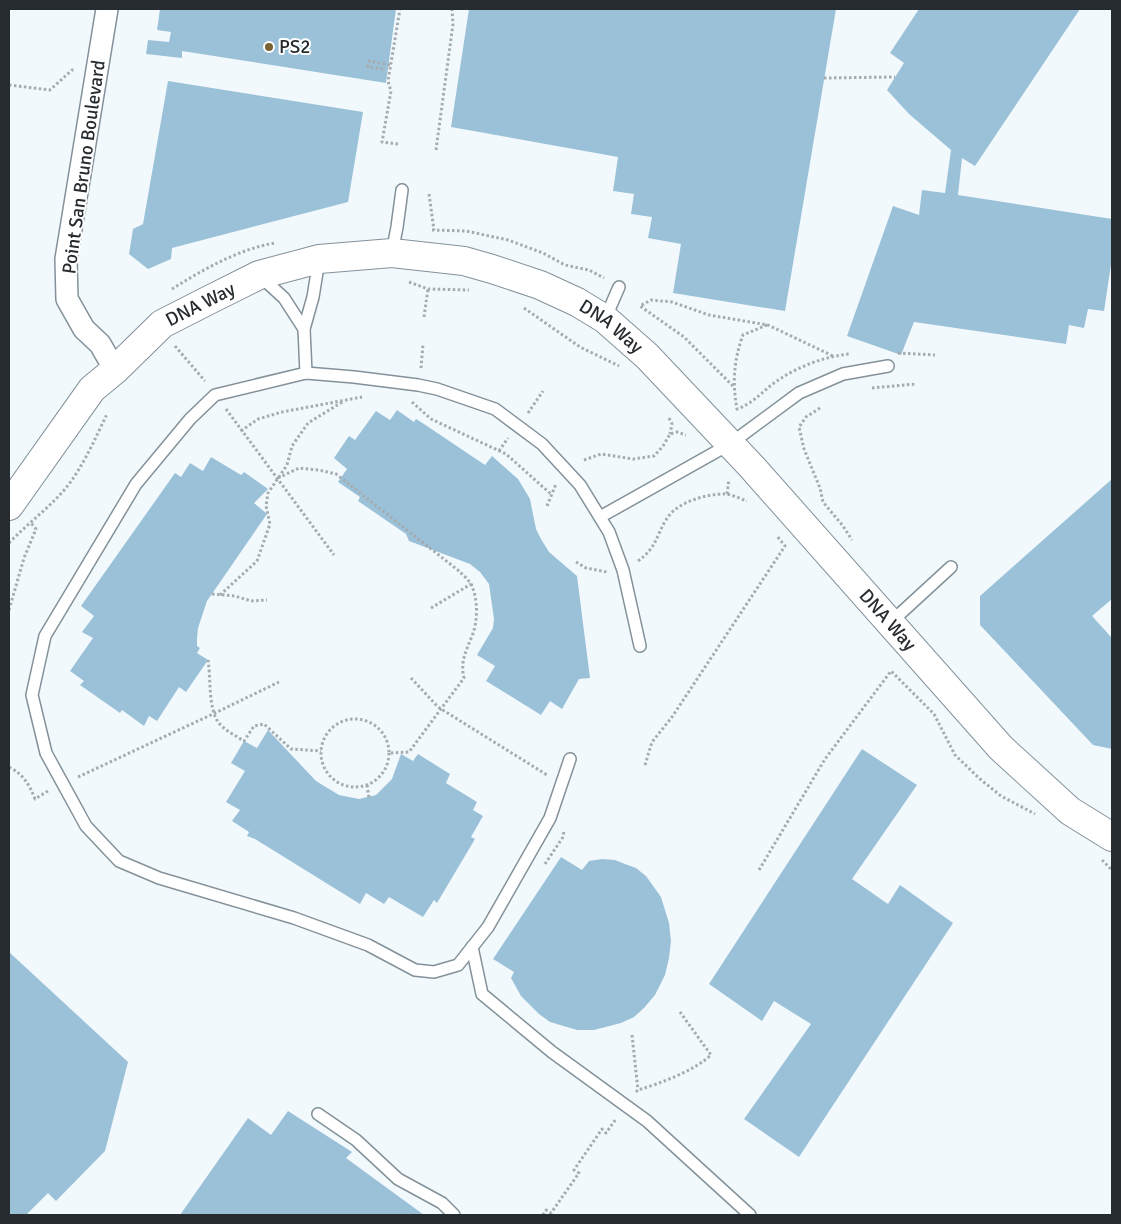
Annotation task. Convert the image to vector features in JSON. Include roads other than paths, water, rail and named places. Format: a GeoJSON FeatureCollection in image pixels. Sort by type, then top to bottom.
{"type":"FeatureCollection","features":[{"type":"Feature","properties":{"kind":"main road","name":"DNA Way"},"geometry":{"type":"LineString","coordinates":[[9,506],[92,389],[115,370],[162,324],[259,275],[320,259],[392,253],[464,261],[492,269],[540,285],[577,302],[605,319],[646,356],[752,467],[1001,748],[1070,811],[1112,837]]}},
{"type":"Feature","properties":{"kind":"street","name":"Point San Bruno Boulevard"},"geometry":{"type":"LineString","coordinates":[[107,9],[66,258],[67,299],[84,329],[100,344],[115,370]]}},
{"type":"Feature","properties":{"kind":"lane"},"geometry":{"type":"LineString","coordinates":[[392,253],[402,190]]}},
{"type":"Feature","properties":{"kind":"lane"},"geometry":{"type":"LineString","coordinates":[[306,373],[304,329],[313,297],[320,259]]}},
{"type":"Feature","properties":{"kind":"lane"},"geometry":{"type":"LineString","coordinates":[[259,275],[284,298],[304,329]]}},
{"type":"Feature","properties":{"kind":"lane"},"geometry":{"type":"LineString","coordinates":[[605,319],[619,287]]}},
{"type":"Feature","properties":{"kind":"lane"},"geometry":{"type":"LineString","coordinates":[[600,517],[730,444],[799,393],[843,374],[888,366]]}},
{"type":"Feature","properties":{"kind":"lane"},"geometry":{"type":"LineString","coordinates":[[570,759],[550,818],[488,927],[458,965],[434,972],[415,970],[368,945],[331,931],[294,918],[159,878],[119,861],[86,826],[46,754],[32,695],[44,636],[136,484],[190,419],[215,395],[306,373],[418,385],[495,409],[542,444],[580,485],[609,532],[623,570],[640,646]]}},
{"type":"Feature","properties":{"kind":"lane"},"geometry":{"type":"LineString","coordinates":[[890,623],[951,567]]}},
{"type":"Feature","properties":{"kind":"lane"},"geometry":{"type":"LineString","coordinates":[[472,947],[482,994],[552,1052],[647,1120],[750,1215]]}},
{"type":"Feature","properties":{"kind":"lane"},"geometry":{"type":"LineString","coordinates":[[318,1114],[356,1140],[398,1179],[442,1203],[454,1215]]}},
{"type":"Feature","properties":{"kind":"place","name":"PS2"},"geometry":{"type":"Point","coordinates":[269,47]}}]}
